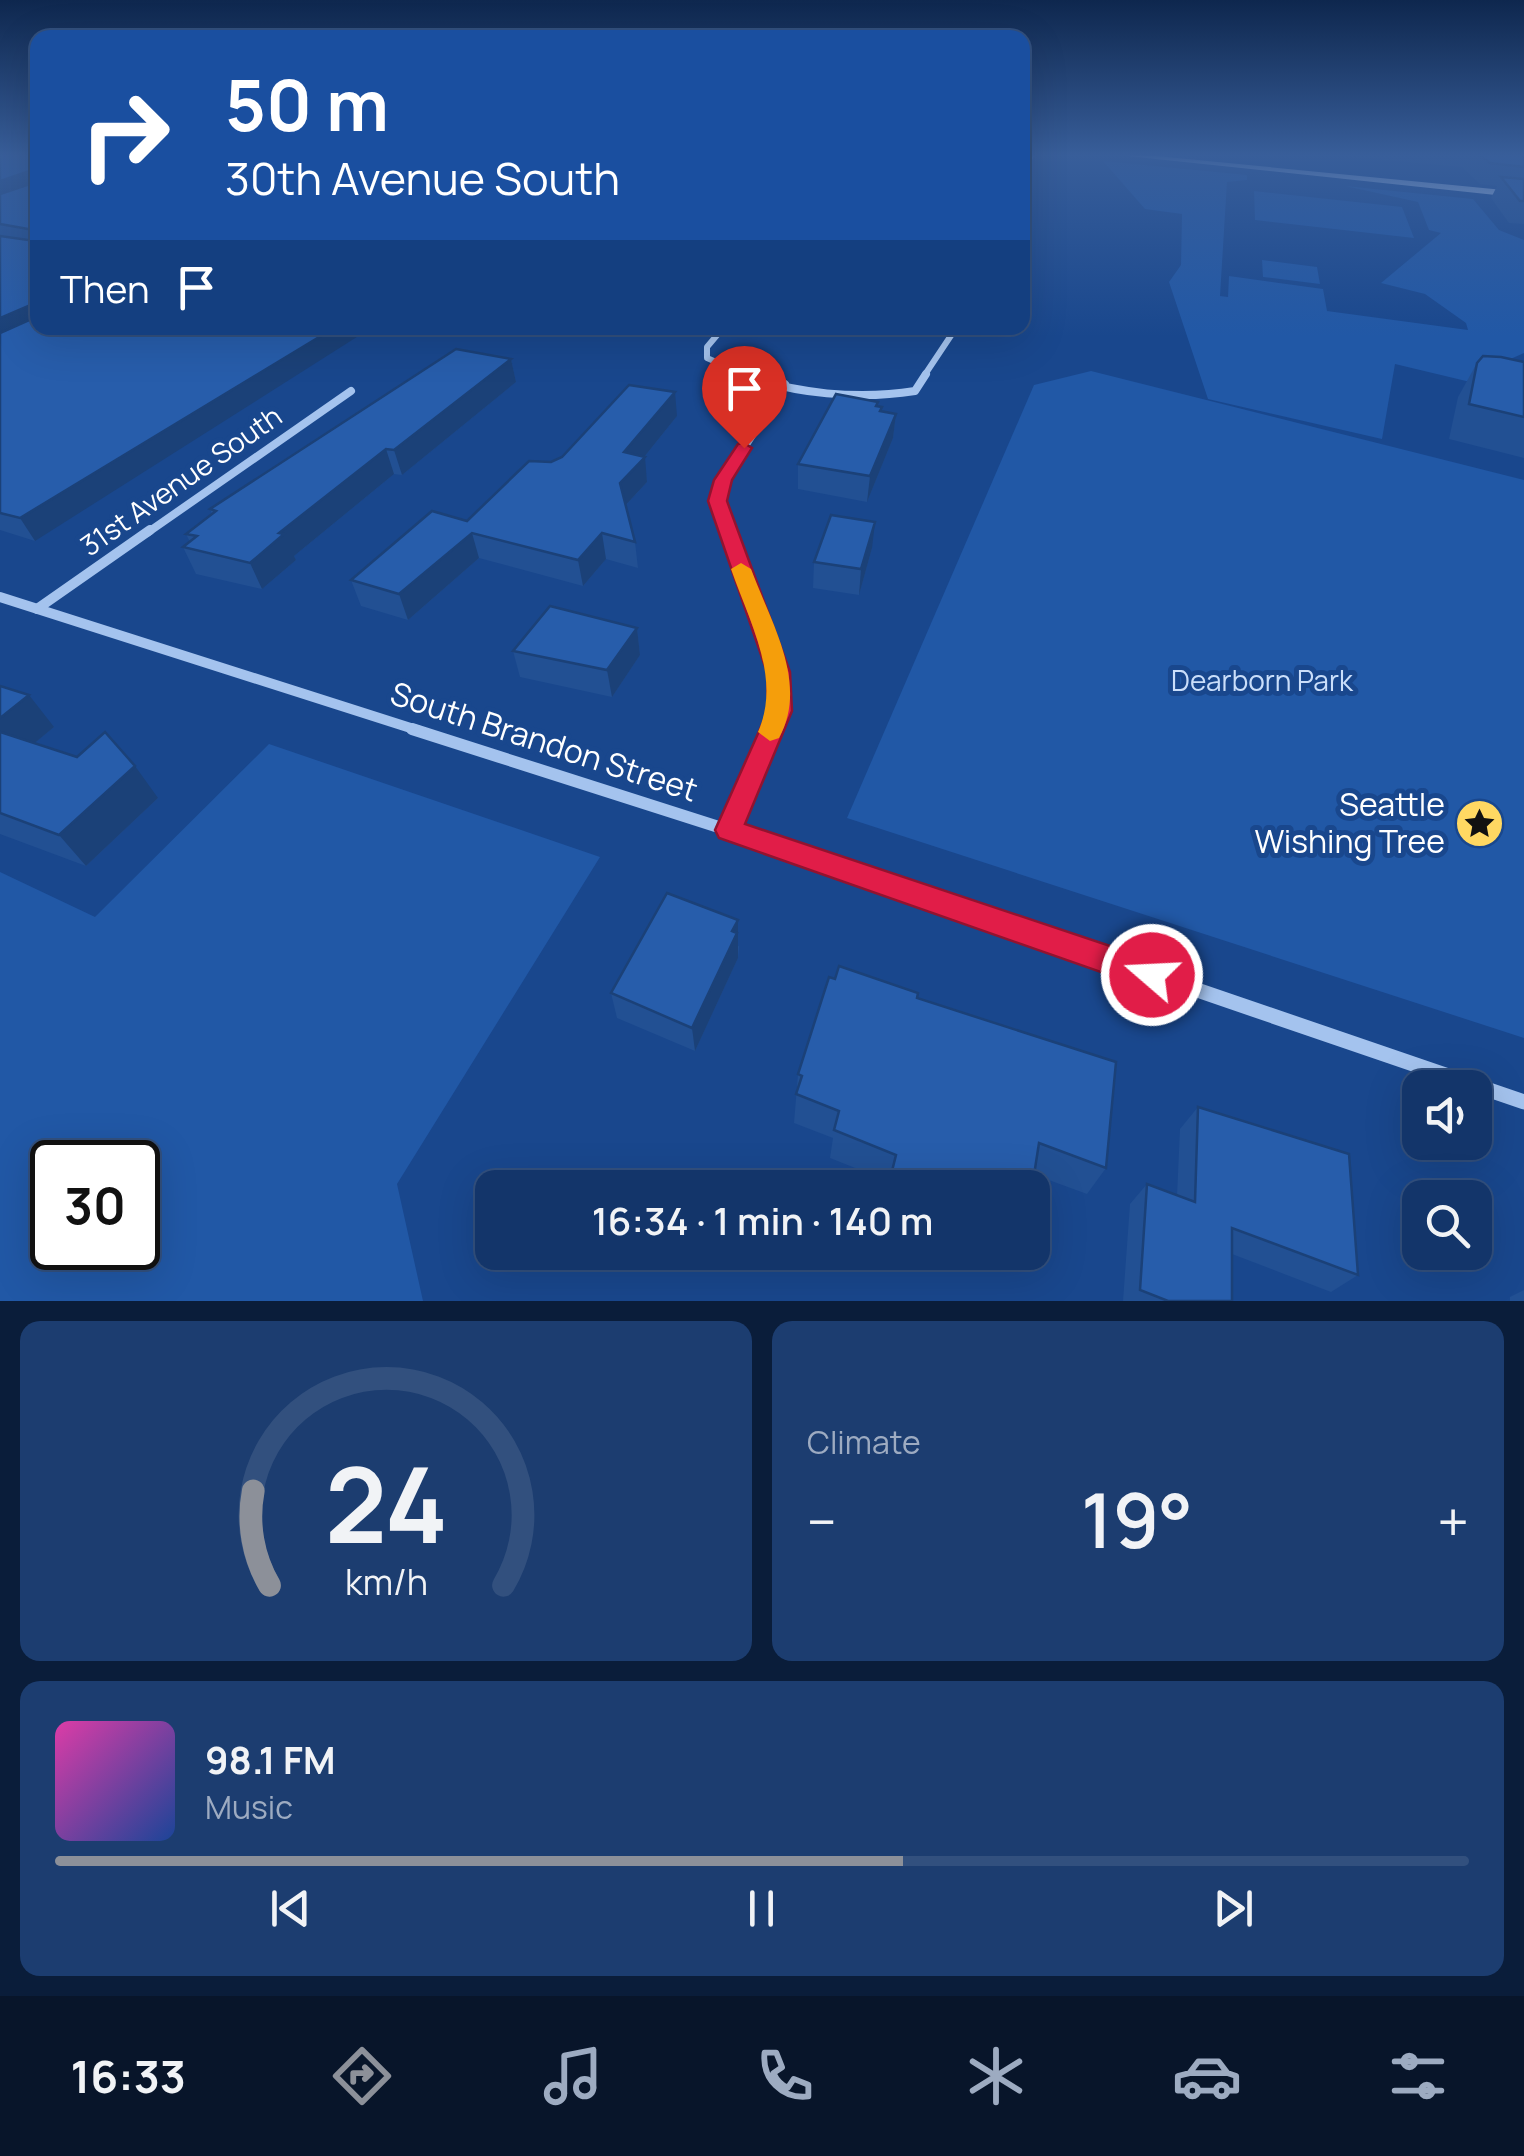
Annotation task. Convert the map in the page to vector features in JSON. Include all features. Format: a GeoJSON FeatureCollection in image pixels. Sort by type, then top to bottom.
{"type":"FeatureCollection","features":[{"type":"Feature","properties":{"kind":"street"},"geometry":{"type":"LineString","coordinates":[[717,335],[707,347],[708,358],[722,369],[785,384],[890,398],[915,391],[951,335]]}},
{"type":"Feature","properties":{"kind":"street"},"geometry":{"type":"LineString","coordinates":[[728,830],[780,711],[780,675],[718,501],[723,480],[785,384]]}},
{"type":"Feature","properties":{"kind":"street","name":"31st Avenue South"},"geometry":{"type":"LineString","coordinates":[[37,609],[351,391]]}},
{"type":"Feature","properties":{"kind":"street","name":"South Brandon Street"},"geometry":{"type":"LineString","coordinates":[[0,597],[728,830],[1524,1102]]}},
{"type":"Feature","properties":{"kind":"green space"},"geometry":{"type":"Polygon","coordinates":[[[1182,216],[1225,216],[1220,296],[1228,297],[1229,276],[1323,289],[1327,311],[1468,330],[1466,323],[1425,294],[1381,283],[1441,233],[1429,230],[1423,216],[1487,216],[1499,230],[1524,240],[1524,353],[1497,365],[1487,386],[1395,364],[1382,439],[1208,399],[1169,282],[1181,265],[1182,216]]]}},
{"type":"Feature","properties":{"kind":"green space"},"geometry":{"type":"Polygon","coordinates":[[[1255,216],[1405,216],[1414,238],[1255,220],[1255,216]]]}},
{"type":"Feature","properties":{"kind":"green space"},"geometry":{"type":"Polygon","coordinates":[[[1262,260],[1317,267],[1320,284],[1263,277],[1262,260]]]}},
{"type":"Feature","properties":{"kind":"green space","name":"Dearborn Park"},"geometry":{"type":"Polygon","coordinates":[[[1091,371],[1524,480],[1524,1038],[847,818],[1034,385],[1091,371]]]}},
{"type":"Feature","properties":{"kind":"green space"},"geometry":{"type":"Polygon","coordinates":[[[269,744],[600,857],[397,1184],[423,1301],[0,1301],[0,872],[95,917],[269,744]]]}},
{"type":"Feature","properties":{"kind":"building"},"geometry":{"type":"Polygon","coordinates":[[[0,216],[30,216],[30,229],[0,224],[0,216]]]}},
{"type":"Feature","properties":{"kind":"building"},"geometry":{"type":"Polygon","coordinates":[[[0,236],[28,240],[30,305],[0,318],[0,236]]]}},
{"type":"Feature","properties":{"kind":"building"},"geometry":{"type":"Polygon","coordinates":[[[30,320],[30,335],[322,335],[20,518],[0,513],[0,333],[30,320]]]}},
{"type":"Feature","properties":{"kind":"building"},"geometry":{"type":"Polygon","coordinates":[[[456,349],[511,359],[394,450],[386,449],[279,533],[284,534],[250,563],[183,547],[197,536],[186,534],[216,511],[210,509],[456,349]]]}},
{"type":"Feature","properties":{"kind":"building"},"geometry":{"type":"Polygon","coordinates":[[[1483,356],[1524,362],[1524,417],[1469,404],[1477,363],[1483,356]]]}},
{"type":"Feature","properties":{"kind":"building"},"geometry":{"type":"Polygon","coordinates":[[[629,385],[675,392],[624,452],[645,457],[620,483],[635,542],[602,533],[578,560],[472,533],[399,594],[351,580],[432,511],[467,521],[529,461],[551,462],[562,457],[629,385]]]}},
{"type":"Feature","properties":{"kind":"building"},"geometry":{"type":"Polygon","coordinates":[[[836,394],[878,402],[880,411],[896,414],[870,476],[798,464],[836,394]]]}},
{"type":"Feature","properties":{"kind":"building"},"geometry":{"type":"Polygon","coordinates":[[[831,515],[875,522],[861,569],[814,562],[831,515]]]}},
{"type":"Feature","properties":{"kind":"building"},"geometry":{"type":"Polygon","coordinates":[[[550,606],[637,628],[607,670],[513,651],[550,606]]]}},
{"type":"Feature","properties":{"kind":"building"},"geometry":{"type":"Polygon","coordinates":[[[0,686],[29,695],[0,718],[0,686]]]}},
{"type":"Feature","properties":{"kind":"building"},"geometry":{"type":"Polygon","coordinates":[[[0,732],[77,757],[105,732],[135,766],[59,835],[0,813],[0,732]]]}},
{"type":"Feature","properties":{"kind":"building"},"geometry":{"type":"Polygon","coordinates":[[[667,893],[738,920],[732,931],[737,933],[692,1028],[611,993],[667,893]]]}},
{"type":"Feature","properties":{"kind":"building"},"geometry":{"type":"Polygon","coordinates":[[[839,966],[918,993],[917,998],[1116,1062],[1106,1168],[1039,1143],[1035,1170],[892,1170],[896,1155],[834,1130],[839,1111],[796,1094],[802,1076],[798,1074],[829,977],[835,979],[839,966]]]}},
{"type":"Feature","properties":{"kind":"building"},"geometry":{"type":"Polygon","coordinates":[[[1198,1107],[1349,1154],[1358,1275],[1232,1228],[1232,1301],[1168,1301],[1140,1290],[1147,1184],[1195,1202],[1198,1107]]]}},
{"type":"Feature","properties":{"kind":"slow traffic"},"geometry":{"type":"LineString","coordinates":[[741,569],[780,675],[780,711],[770,732]]}},
{"type":"Feature","properties":{"kind":"place","name":"Seattle Wishing Tree"},"geometry":{"type":"Point","coordinates":[1480,823]}},
{"type":"Feature","properties":{"kind":"route"},"geometry":{"type":"LineString","coordinates":[[744,448],[723,480],[718,501],[780,675],[780,711],[728,830],[1152,975]]}}]}
